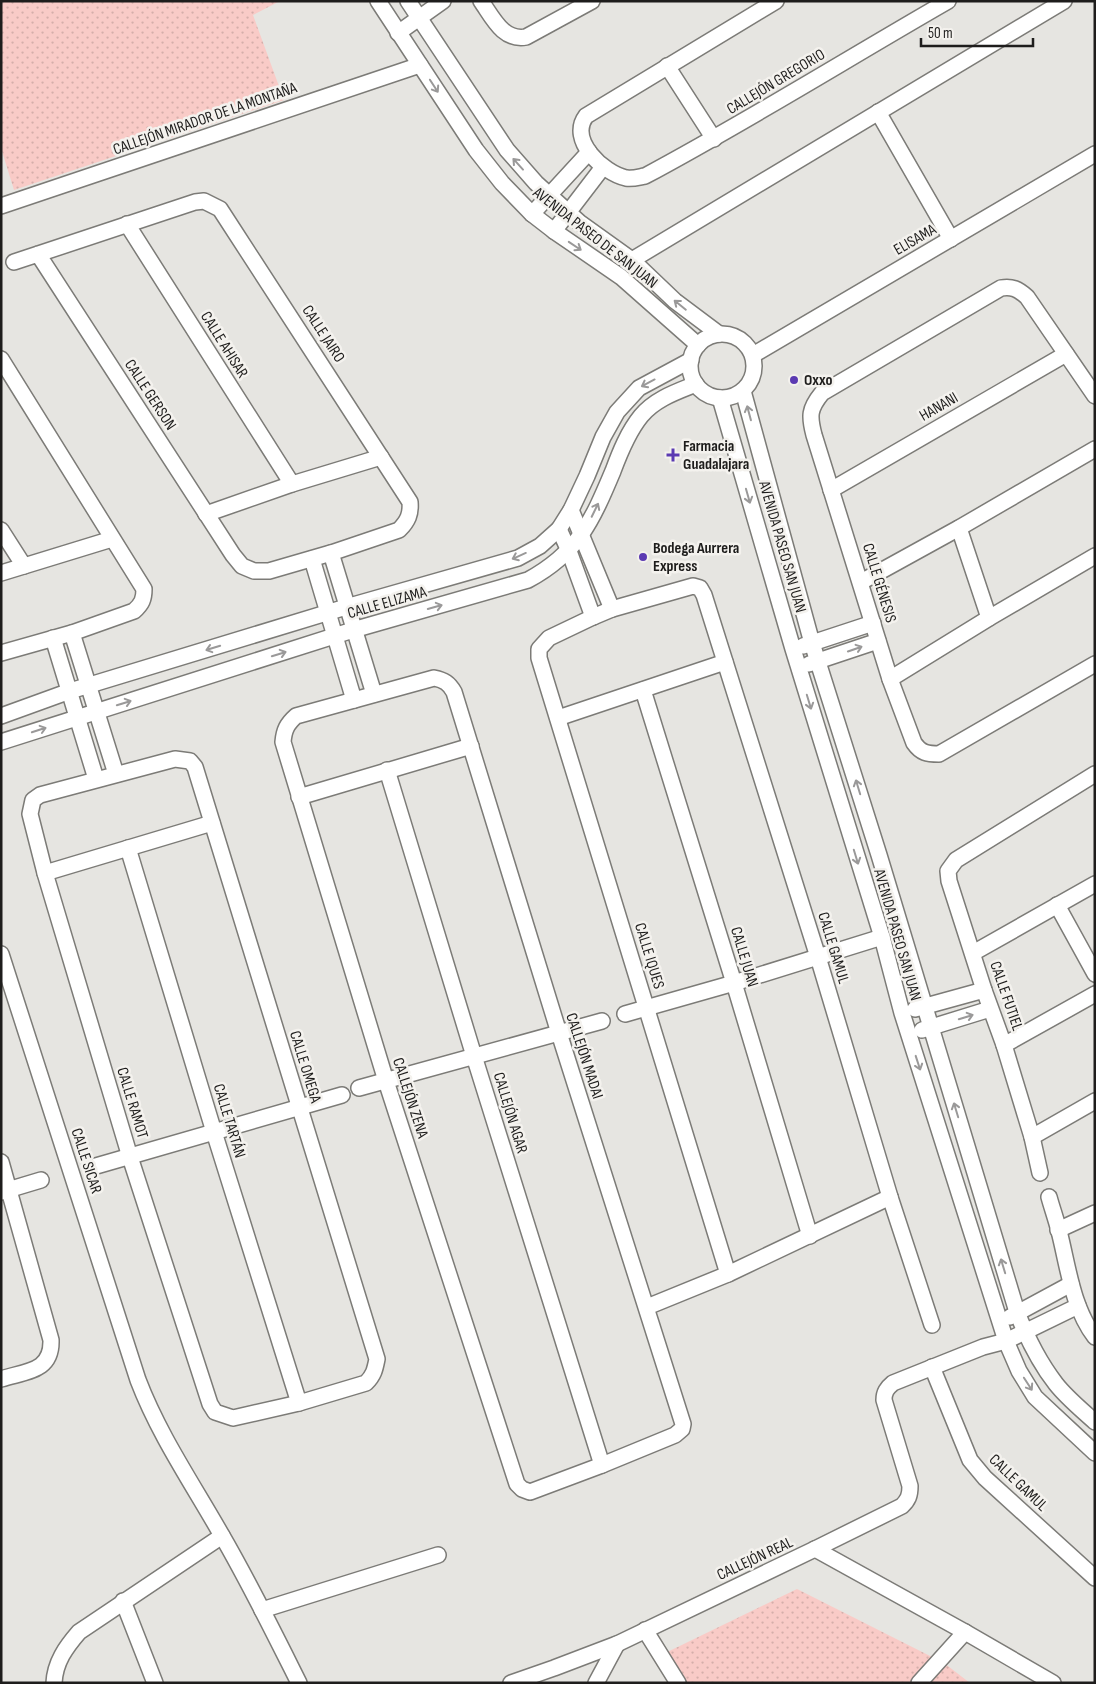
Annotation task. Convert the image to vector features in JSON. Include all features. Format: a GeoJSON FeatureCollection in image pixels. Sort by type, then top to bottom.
{"type":"FeatureCollection","features":[{"type":"Feature","properties":{"kind":"street"},"geometry":{"type":"LineString","coordinates":[[382,6],[401,1]]}},
{"type":"Feature","properties":{"kind":"street","name":"AVENIDA PASEO DE SAN JUAN"},"geometry":{"type":"LineString","coordinates":[[408,1],[507,150],[568,213],[632,260],[675,301],[718,334]]}},
{"type":"Feature","properties":{"kind":"street"},"geometry":{"type":"LineString","coordinates":[[398,33],[443,1]]}},
{"type":"Feature","properties":{"kind":"street"},"geometry":{"type":"LineString","coordinates":[[481,1],[501,29],[508,35],[517,38],[526,37],[582,4]]}},
{"type":"Feature","properties":{"kind":"street"},"geometry":{"type":"LineString","coordinates":[[554,231],[603,167],[589,152],[581,137],[581,122],[586,116],[776,1]]}},
{"type":"Feature","properties":{"kind":"street","name":"CALLEJÓN GREGORIO"},"geometry":{"type":"LineString","coordinates":[[603,167],[627,178],[646,176],[714,139],[948,1]]}},
{"type":"Feature","properties":{"kind":"street"},"geometry":{"type":"LineString","coordinates":[[632,260],[1064,1]]}},
{"type":"Feature","properties":{"kind":"street","name":"AVENIDA PASEO DE SAN JUAN"},"geometry":{"type":"LineString","coordinates":[[382,6],[476,150],[502,183],[532,214],[621,277],[698,345]]}},
{"type":"Feature","properties":{"kind":"street","name":"CALLEJÓN MIRADOR DE LA MONTAÑA"},"geometry":{"type":"LineString","coordinates":[[1,206],[420,65]]}},
{"type":"Feature","properties":{"kind":"street"},"geometry":{"type":"LineString","coordinates":[[667,66],[714,139]]}},
{"type":"Feature","properties":{"kind":"street"},"geometry":{"type":"LineString","coordinates":[[878,112],[951,239]]}},
{"type":"Feature","properties":{"kind":"street"},"geometry":{"type":"LineString","coordinates":[[532,214],[589,152]]}},
{"type":"Feature","properties":{"kind":"street","name":"ELISAMA"},"geometry":{"type":"LineString","coordinates":[[753,355],[1095,154]]}},
{"type":"Feature","properties":{"kind":"street","name":"CALLE JAIRO"},"geometry":{"type":"LineString","coordinates":[[127,224],[195,202],[204,201],[220,209],[410,502]]}},
{"type":"Feature","properties":{"kind":"street"},"geometry":{"type":"LineString","coordinates":[[14,262],[127,224]]}},
{"type":"Feature","properties":{"kind":"street","name":"CALLE AHISAR"},"geometry":{"type":"LineString","coordinates":[[127,224],[292,484]]}},
{"type":"Feature","properties":{"kind":"street","name":"CALLE GERSON"},"geometry":{"type":"LineString","coordinates":[[38,254],[206,514],[242,566],[254,571],[268,571],[330,554],[399,530],[406,523],[411,513],[410,502]]}},
{"type":"Feature","properties":{"kind":"street","name":"CALLE GÉNESIS"},"geometry":{"type":"LineString","coordinates":[[1066,354],[1027,297],[1019,290],[1010,287],[1001,288],[822,393],[810,412],[811,422],[831,490],[890,678],[914,743],[920,751],[928,754],[939,754],[1095,664]]}},
{"type":"Feature","properties":{"kind":"street"},"geometry":{"type":"LineString","coordinates":[[718,334],[735,337],[749,348],[755,365],[750,384],[743,391],[736,395],[720,398],[706,394],[696,384],[692,376],[691,360],[698,345],[711,336],[718,334]]}},
{"type":"Feature","properties":{"kind":"street"},"geometry":{"type":"LineString","coordinates":[[1066,354],[1095,396]]}},
{"type":"Feature","properties":{"kind":"street","name":"HANANI"},"geometry":{"type":"LineString","coordinates":[[831,490],[1066,354]]}},
{"type":"Feature","properties":{"kind":"street"},"geometry":{"type":"LineString","coordinates":[[1,359],[144,589],[144,598],[140,606],[134,611],[72,633],[1,654]]}},
{"type":"Feature","properties":{"kind":"street","name":"CALLE ELIZAMA"},"geometry":{"type":"LineString","coordinates":[[1,716],[88,686],[346,607],[518,558],[540,546],[559,529],[588,476],[603,438],[617,412],[639,388],[691,360]]}},
{"type":"Feature","properties":{"kind":"street","name":"CALLE ELIZAMA"},"geometry":{"type":"LineString","coordinates":[[1,742],[353,630],[528,580],[548,569],[569,550],[582,534],[605,490],[624,444],[641,416],[662,398],[696,384]]}},
{"type":"Feature","properties":{"kind":"street","name":"AVENIDA PASEO SAN JUAN"},"geometry":{"type":"LineString","coordinates":[[743,391],[812,643],[879,855],[1017,1312],[1041,1362],[1057,1385],[1095,1422]]}},
{"type":"Feature","properties":{"kind":"street","name":"AVENIDA PASEO SAN JUAN"},"geometry":{"type":"LineString","coordinates":[[720,398],[798,667],[882,937],[908,1033],[1006,1341],[1019,1371],[1035,1396],[1095,1453]]}},
{"type":"Feature","properties":{"kind":"street"},"geometry":{"type":"LineString","coordinates":[[861,582],[960,528],[1095,449]]}},
{"type":"Feature","properties":{"kind":"street"},"geometry":{"type":"LineString","coordinates":[[206,514],[292,484],[381,457]]}},
{"type":"Feature","properties":{"kind":"street"},"geometry":{"type":"LineString","coordinates":[[559,529],[569,550],[593,617],[612,609],[571,510]]}},
{"type":"Feature","properties":{"kind":"street"},"geometry":{"type":"LineString","coordinates":[[960,528],[989,618]]}},
{"type":"Feature","properties":{"kind":"street"},"geometry":{"type":"LineString","coordinates":[[1,530],[24,566]]}},
{"type":"Feature","properties":{"kind":"street"},"geometry":{"type":"LineString","coordinates":[[1,573],[112,539]]}},
{"type":"Feature","properties":{"kind":"street"},"geometry":{"type":"LineString","coordinates":[[312,559],[354,700],[374,694],[330,554]]}},
{"type":"Feature","properties":{"kind":"street"},"geometry":{"type":"LineString","coordinates":[[890,678],[1095,556]]}},
{"type":"Feature","properties":{"kind":"street","name":"CALLE GAMUL"},"geometry":{"type":"LineString","coordinates":[[612,609],[693,586],[700,588],[704,595],[818,957],[890,1197],[932,1325]]}},
{"type":"Feature","properties":{"kind":"street","name":"CALLE IQUES"},"geometry":{"type":"LineString","coordinates":[[593,617],[549,638],[539,649],[539,658],[728,1274]]}},
{"type":"Feature","properties":{"kind":"street"},"geometry":{"type":"LineString","coordinates":[[793,649],[873,623]]}},
{"type":"Feature","properties":{"kind":"street"},"geometry":{"type":"LineString","coordinates":[[53,638],[96,780],[116,774],[72,633]]}},
{"type":"Feature","properties":{"kind":"street"},"geometry":{"type":"LineString","coordinates":[[798,667],[878,641]]}},
{"type":"Feature","properties":{"kind":"street"},"geometry":{"type":"LineString","coordinates":[[558,718],[725,662]]}},
{"type":"Feature","properties":{"kind":"street","name":"CALLEJÓN MADAI"},"geometry":{"type":"LineString","coordinates":[[374,694],[434,678],[449,684],[454,692],[559,1033],[682,1419],[688,1432],[675,1435],[602,1465]]}},
{"type":"Feature","properties":{"kind":"street","name":"CALLE JUAN"},"geometry":{"type":"LineString","coordinates":[[643,690],[810,1236]]}},
{"type":"Feature","properties":{"kind":"street","name":"CALLEJÓN ZENA"},"geometry":{"type":"LineString","coordinates":[[354,700],[296,716],[288,722],[284,731],[284,742],[386,1081],[517,1484],[522,1489],[530,1492],[539,1490],[602,1465]]}},
{"type":"Feature","properties":{"kind":"street"},"geometry":{"type":"LineString","coordinates":[[300,797],[471,746]]}},
{"type":"Feature","properties":{"kind":"street","name":"CALLE OMEGA"},"geometry":{"type":"LineString","coordinates":[[116,774],[175,759],[190,761],[196,767],[377,1359],[372,1378],[366,1383],[299,1403]]}},
{"type":"Feature","properties":{"kind":"street","name":"CALLEJÓN AGAR"},"geometry":{"type":"LineString","coordinates":[[387,770],[602,1465]]}},
{"type":"Feature","properties":{"kind":"street","name":"CALLE FUTIEL"},"geometry":{"type":"LineString","coordinates":[[1040,1173],[1032,1137],[1004,1045],[990,1009],[949,881],[948,871],[956,860],[1095,774]]}},
{"type":"Feature","properties":{"kind":"street","name":"CALLE RAMOT"},"geometry":{"type":"LineString","coordinates":[[96,780],[40,795],[34,800],[30,814],[45,872],[130,1156],[210,1404],[216,1412],[234,1418],[299,1403]]}},
{"type":"Feature","properties":{"kind":"street"},"geometry":{"type":"LineString","coordinates":[[45,872],[212,823]]}},
{"type":"Feature","properties":{"kind":"street","name":"CALLE TARTÁN"},"geometry":{"type":"LineString","coordinates":[[128,848],[299,1403]]}},
{"type":"Feature","properties":{"kind":"street"},"geometry":{"type":"LineString","coordinates":[[973,953],[1095,884]]}},
{"type":"Feature","properties":{"kind":"street"},"geometry":{"type":"LineString","coordinates":[[1057,905],[1095,974]]}},
{"type":"Feature","properties":{"kind":"street"},"geometry":{"type":"LineString","coordinates":[[625,1014],[734,983],[882,937]]}},
{"type":"Feature","properties":{"kind":"street","name":"CALLE SICAR"},"geometry":{"type":"LineString","coordinates":[[1,954],[138,1380],[149,1408],[222,1536],[299,1683]]}},
{"type":"Feature","properties":{"kind":"street"},"geometry":{"type":"LineString","coordinates":[[902,1013],[984,990]]}},
{"type":"Feature","properties":{"kind":"street"},"geometry":{"type":"LineString","coordinates":[[1004,1045],[1095,994]]}},
{"type":"Feature","properties":{"kind":"street"},"geometry":{"type":"LineString","coordinates":[[908,1033],[931,1028],[990,1009]]}},
{"type":"Feature","properties":{"kind":"street"},"geometry":{"type":"LineString","coordinates":[[359,1088],[602,1021]]}},
{"type":"Feature","properties":{"kind":"street"},"geometry":{"type":"LineString","coordinates":[[96,1166],[342,1095]]}},
{"type":"Feature","properties":{"kind":"street"},"geometry":{"type":"LineString","coordinates":[[1032,1137],[1095,1101]]}},
{"type":"Feature","properties":{"kind":"street"},"geometry":{"type":"LineString","coordinates":[[1,1162],[6,1190],[51,1340],[52,1350],[48,1359],[41,1367],[1,1379]]}},
{"type":"Feature","properties":{"kind":"street"},"geometry":{"type":"LineString","coordinates":[[6,1190],[41,1180]]}},
{"type":"Feature","properties":{"kind":"street"},"geometry":{"type":"LineString","coordinates":[[647,1307],[728,1274],[890,1197]]}},
{"type":"Feature","properties":{"kind":"street"},"geometry":{"type":"LineString","coordinates":[[1049,1197],[1078,1306],[1095,1337]]}},
{"type":"Feature","properties":{"kind":"street"},"geometry":{"type":"LineString","coordinates":[[1058,1230],[1095,1213]]}},
{"type":"Feature","properties":{"kind":"street"},"geometry":{"type":"LineString","coordinates":[[983,1348],[1001,1323],[1017,1312],[1071,1284]]}},
{"type":"Feature","properties":{"kind":"street"},"geometry":{"type":"LineString","coordinates":[[932,1367],[1006,1341],[1078,1306]]}},
{"type":"Feature","properties":{"kind":"street","name":"CALLE GAMUL"},"geometry":{"type":"LineString","coordinates":[[932,1367],[970,1460],[985,1478],[1095,1578]]}},
{"type":"Feature","properties":{"kind":"street","name":"CALLEJÓN REAL"},"geometry":{"type":"LineString","coordinates":[[511,1683],[617,1644],[815,1550],[902,1506],[908,1500],[910,1486],[884,1400],[884,1394],[893,1383],[932,1367]]}},
{"type":"Feature","properties":{"kind":"street"},"geometry":{"type":"LineString","coordinates":[[54,1683],[54,1674],[64,1649],[79,1632],[222,1536]]}},
{"type":"Feature","properties":{"kind":"street"},"geometry":{"type":"LineString","coordinates":[[815,1550],[965,1632],[1053,1683]]}},
{"type":"Feature","properties":{"kind":"street"},"geometry":{"type":"LineString","coordinates":[[262,1610],[438,1555]]}},
{"type":"Feature","properties":{"kind":"street"},"geometry":{"type":"LineString","coordinates":[[123,1601],[155,1683]]}},
{"type":"Feature","properties":{"kind":"street"},"geometry":{"type":"LineString","coordinates":[[645,1630],[678,1683]]}},
{"type":"Feature","properties":{"kind":"street"},"geometry":{"type":"LineString","coordinates":[[918,1683],[965,1632]]}},
{"type":"Feature","properties":{"kind":"street"},"geometry":{"type":"LineString","coordinates":[[596,1683],[617,1644]]}},
{"type":"Feature","properties":{"kind":"shaded area"},"geometry":{"type":"Polygon","coordinates":[[[1,1],[280,1],[253,15],[284,100],[14,190],[1,148],[1,1]]]}},
{"type":"Feature","properties":{"kind":"shaded area"},"geometry":{"type":"Polygon","coordinates":[[[797,1589],[944,1663],[970,1683],[670,1683],[655,1658],[797,1589]]]}},
{"type":"Feature","properties":{"kind":"place","name":"Oxxo"},"geometry":{"type":"Point","coordinates":[794,380]}},
{"type":"Feature","properties":{"kind":"place","name":"Farmacia Guadalajara"},"geometry":{"type":"Point","coordinates":[673,455]}},
{"type":"Feature","properties":{"kind":"place","name":"Bodega Aurrera Express"},"geometry":{"type":"Point","coordinates":[643,557]}}]}
